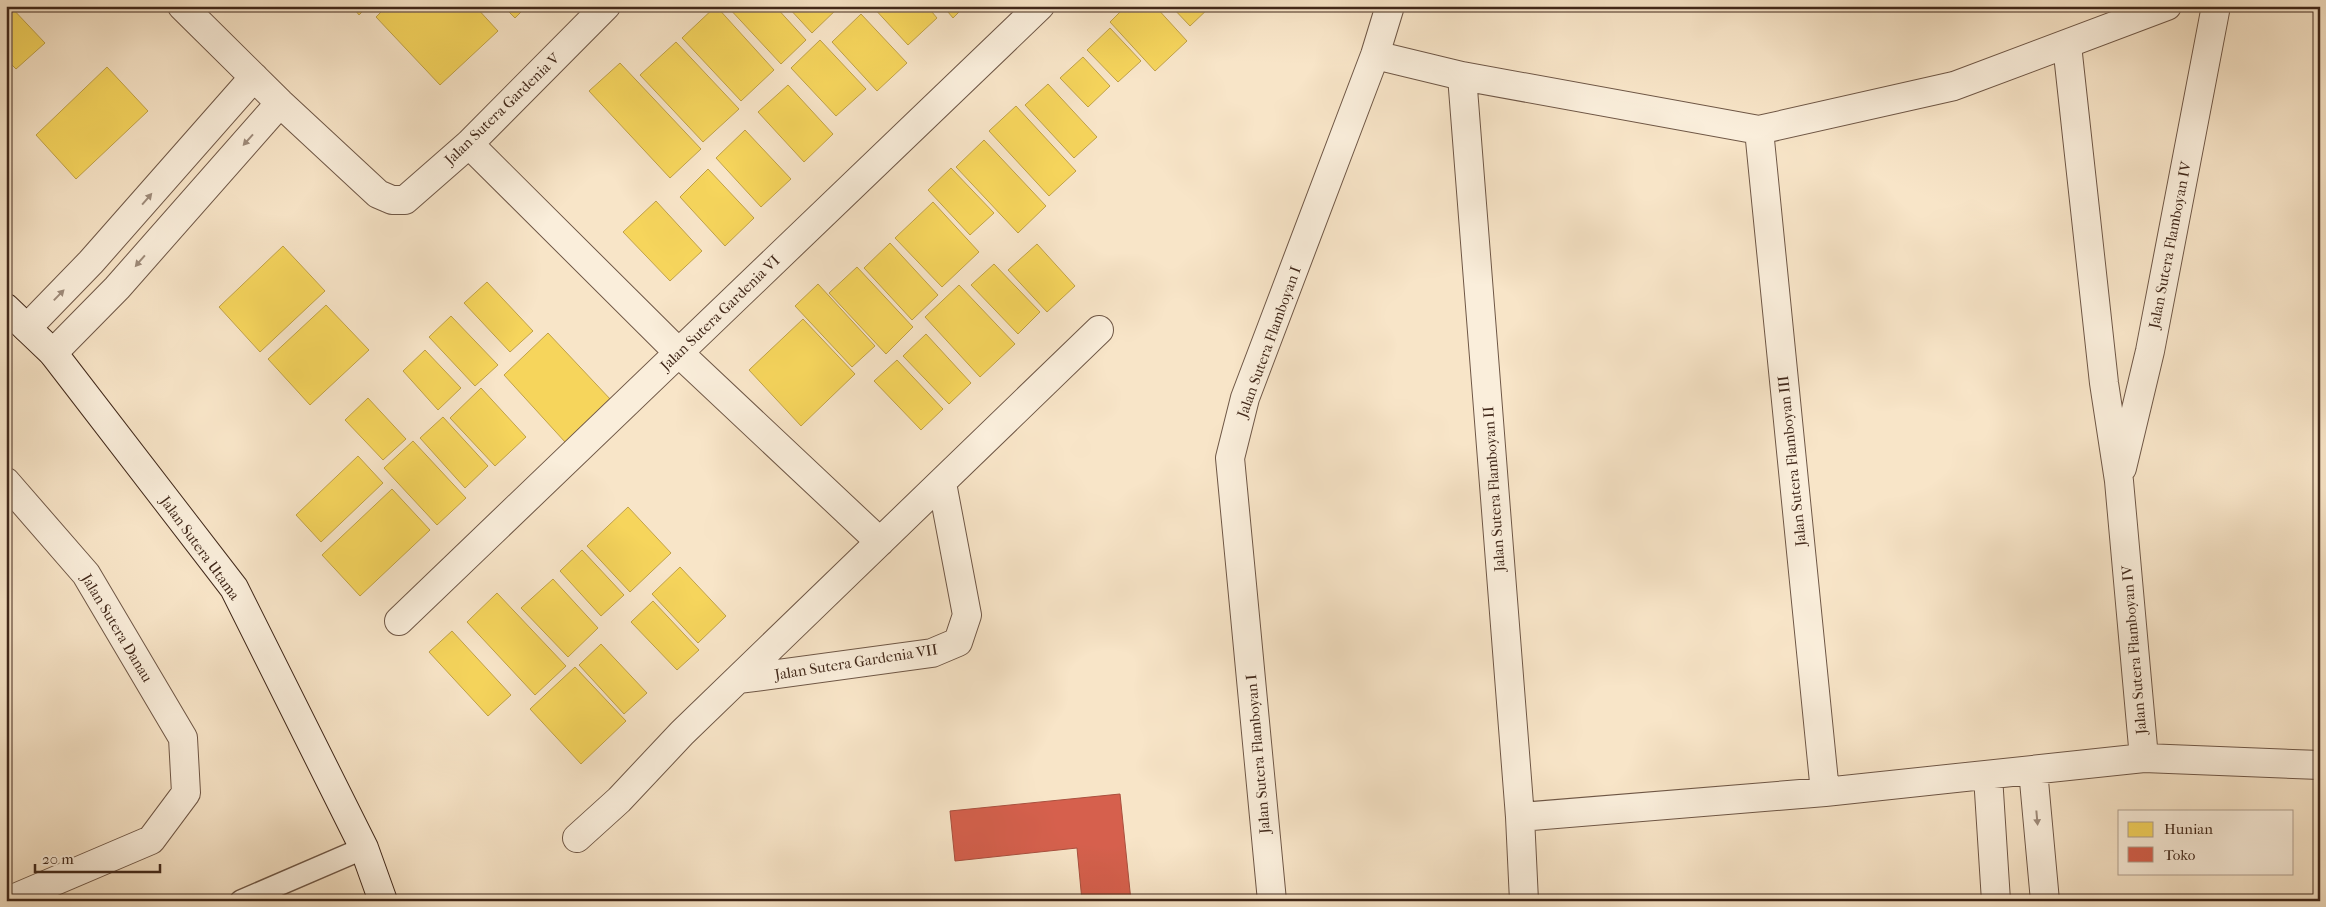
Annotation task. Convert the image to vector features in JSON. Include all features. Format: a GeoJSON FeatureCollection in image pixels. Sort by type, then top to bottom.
{"type":"FeatureCollection","features":[{"type":"Feature","properties":{"kind":"street"},"geometry":{"type":"LineString","coordinates":[[53,353],[117,288],[280,103],[182,6]]}},
{"type":"Feature","properties":{"kind":"street","name":"Jalan Sutera Gardenia V"},"geometry":{"type":"LineString","coordinates":[[280,103],[378,194],[392,200],[404,200],[469,144],[606,6]]}},
{"type":"Feature","properties":{"kind":"street","name":"Jalan Sutera Gardenia VI"},"geometry":{"type":"LineString","coordinates":[[399,621],[1040,6]]}},
{"type":"Feature","properties":{"kind":"street","name":"Jalan Sutera Flamboyan I"},"geometry":{"type":"LineString","coordinates":[[1272,901],[1230,458],[1246,398],[1375,56],[1390,6]]}},
{"type":"Feature","properties":{"kind":"street"},"geometry":{"type":"LineString","coordinates":[[1375,56],[1462,76],[1759,130],[1954,86],[2167,6]]}},
{"type":"Feature","properties":{"kind":"street","name":"Jalan Sutera Flamboyan IV"},"geometry":{"type":"LineString","coordinates":[[2119,482],[2150,351],[2216,6]]}},
{"type":"Feature","properties":{"kind":"street","name":"Jalan Sutera Flamboyan IV"},"geometry":{"type":"LineString","coordinates":[[2067,45],[2104,383],[2119,482],[2144,758]]}},
{"type":"Feature","properties":{"kind":"street","name":"Jalan Sutera Flamboyan II"},"geometry":{"type":"LineString","coordinates":[[1462,76],[1520,817],[1524,901]]}},
{"type":"Feature","properties":{"kind":"street"},"geometry":{"type":"LineString","coordinates":[[27,328],[91,262],[254,78]]}},
{"type":"Feature","properties":{"kind":"street","name":"Jalan Sutera Flamboyan III"},"geometry":{"type":"LineString","coordinates":[[1759,130],[1824,792]]}},
{"type":"Feature","properties":{"kind":"street"},"geometry":{"type":"LineString","coordinates":[[469,144],[679,353],[880,542]]}},
{"type":"Feature","properties":{"kind":"street","name":"Jalan Sutera Utama"},"geometry":{"type":"LineString","coordinates":[[6,308],[53,353],[234,588],[364,848],[383,901]]}},
{"type":"Feature","properties":{"kind":"street","name":"Jalan Sutera Gardenia VII"},"geometry":{"type":"LineString","coordinates":[[577,838],[619,800],[682,733],[1099,330]]}},
{"type":"Feature","properties":{"kind":"street","name":"Jalan Sutera Danau"},"geometry":{"type":"LineString","coordinates":[[6,482],[86,574],[183,738],[186,793],[151,840],[8,901]]}},
{"type":"Feature","properties":{"kind":"street","name":"Jalan Sutera Gardenia VII"},"geometry":{"type":"LineString","coordinates":[[740,679],[932,653],[958,642],[967,615],[942,483]]}},
{"type":"Feature","properties":{"kind":"street"},"geometry":{"type":"LineString","coordinates":[[1520,817],[1824,792],[2144,758],[2320,765]]}},
{"type":"Feature","properties":{"kind":"street"},"geometry":{"type":"LineString","coordinates":[[2033,770],[2045,901]]}},
{"type":"Feature","properties":{"kind":"street"},"geometry":{"type":"LineString","coordinates":[[1988,776],[1996,901]]}},
{"type":"Feature","properties":{"kind":"lane"},"geometry":{"type":"LineString","coordinates":[[241,901],[364,848]]}},
{"type":"Feature","properties":{"kind":"building: Hunian"},"geometry":{"type":"Polygon","coordinates":[[[6,6],[10,6],[45,43],[16,69],[6,59],[6,6]]]}},
{"type":"Feature","properties":{"kind":"building: Hunian"},"geometry":{"type":"Polygon","coordinates":[[[352,6],[368,6],[359,15],[352,6]]]}},
{"type":"Feature","properties":{"kind":"building: Hunian"},"geometry":{"type":"Polygon","coordinates":[[[387,6],[475,6],[498,31],[440,85],[376,17],[387,6]]]}},
{"type":"Feature","properties":{"kind":"building: Hunian"},"geometry":{"type":"Polygon","coordinates":[[[503,6],[527,6],[515,18],[503,6]]]}},
{"type":"Feature","properties":{"kind":"building: Hunian"},"geometry":{"type":"Polygon","coordinates":[[[716,6],[774,70],[741,101],[682,38],[716,6]]]}},
{"type":"Feature","properties":{"kind":"building: Hunian"},"geometry":{"type":"Polygon","coordinates":[[[727,6],[775,6],[806,40],[781,64],[727,6]]]}},
{"type":"Feature","properties":{"kind":"building: Hunian"},"geometry":{"type":"Polygon","coordinates":[[[787,6],[840,6],[812,33],[787,6]]]}},
{"type":"Feature","properties":{"kind":"building: Hunian"},"geometry":{"type":"Polygon","coordinates":[[[872,6],[927,6],[937,18],[908,45],[872,6]]]}},
{"type":"Feature","properties":{"kind":"building: Hunian"},"geometry":{"type":"Polygon","coordinates":[[[943,6],[965,6],[953,18],[943,6]]]}},
{"type":"Feature","properties":{"kind":"building: Hunian"},"geometry":{"type":"Polygon","coordinates":[[[1126,6],[1155,6],[1187,41],[1155,71],[1110,22],[1126,6]]]}},
{"type":"Feature","properties":{"kind":"building: Hunian"},"geometry":{"type":"Polygon","coordinates":[[[1171,6],[1211,6],[1190,26],[1171,6]]]}},
{"type":"Feature","properties":{"kind":"building: Hunian"},"geometry":{"type":"Polygon","coordinates":[[[861,14],[907,63],[877,91],[832,42],[861,14]]]}},
{"type":"Feature","properties":{"kind":"building: Hunian"},"geometry":{"type":"Polygon","coordinates":[[[1110,28],[1141,61],[1118,82],[1087,50],[1110,28]]]}},
{"type":"Feature","properties":{"kind":"building: Hunian"},"geometry":{"type":"Polygon","coordinates":[[[820,40],[866,89],[836,116],[791,68],[820,40]]]}},
{"type":"Feature","properties":{"kind":"building: Hunian"},"geometry":{"type":"Polygon","coordinates":[[[676,42],[739,109],[703,142],[640,75],[676,42]]]}},
{"type":"Feature","properties":{"kind":"building: Hunian"},"geometry":{"type":"Polygon","coordinates":[[[1083,57],[1110,86],[1088,107],[1060,78],[1083,57]]]}},
{"type":"Feature","properties":{"kind":"building: Hunian"},"geometry":{"type":"Polygon","coordinates":[[[620,63],[701,149],[670,178],[589,91],[620,63]]]}},
{"type":"Feature","properties":{"kind":"building: Hunian"},"geometry":{"type":"Polygon","coordinates":[[[107,67],[148,111],[76,179],[36,135],[107,67]]]}},
{"type":"Feature","properties":{"kind":"building: Hunian"},"geometry":{"type":"Polygon","coordinates":[[[1048,84],[1097,137],[1074,158],[1025,105],[1048,84]]]}},
{"type":"Feature","properties":{"kind":"building: Hunian"},"geometry":{"type":"Polygon","coordinates":[[[788,85],[833,134],[804,162],[758,112],[788,85]]]}},
{"type":"Feature","properties":{"kind":"building: Hunian"},"geometry":{"type":"Polygon","coordinates":[[[1016,106],[1076,171],[1049,196],[989,131],[1016,106]]]}},
{"type":"Feature","properties":{"kind":"building: Hunian"},"geometry":{"type":"Polygon","coordinates":[[[745,130],[791,179],[761,207],[716,158],[745,130]]]}},
{"type":"Feature","properties":{"kind":"building: Hunian"},"geometry":{"type":"Polygon","coordinates":[[[984,140],[1046,206],[1018,233],[956,167],[984,140]]]}},
{"type":"Feature","properties":{"kind":"building: Hunian"},"geometry":{"type":"Polygon","coordinates":[[[951,168],[994,213],[970,235],[928,190],[951,168]]]}},
{"type":"Feature","properties":{"kind":"building: Hunian"},"geometry":{"type":"Polygon","coordinates":[[[708,169],[754,218],[725,246],[680,197],[708,169]]]}},
{"type":"Feature","properties":{"kind":"building: Hunian"},"geometry":{"type":"Polygon","coordinates":[[[656,201],[702,251],[670,281],[623,232],[656,201]]]}},
{"type":"Feature","properties":{"kind":"building: Hunian"},"geometry":{"type":"Polygon","coordinates":[[[933,202],[979,252],[942,287],[895,238],[933,202]]]}},
{"type":"Feature","properties":{"kind":"building: Hunian"},"geometry":{"type":"Polygon","coordinates":[[[890,243],[938,295],[912,320],[864,268],[890,243]]]}},
{"type":"Feature","properties":{"kind":"building: Hunian"},"geometry":{"type":"Polygon","coordinates":[[[1037,244],[1075,286],[1047,312],[1008,270],[1037,244]]]}},
{"type":"Feature","properties":{"kind":"building: Hunian"},"geometry":{"type":"Polygon","coordinates":[[[283,246],[325,291],[260,352],[219,307],[283,246]]]}},
{"type":"Feature","properties":{"kind":"building: Hunian"},"geometry":{"type":"Polygon","coordinates":[[[994,264],[1040,312],[1018,334],[971,285],[994,264]]]}},
{"type":"Feature","properties":{"kind":"building: Hunian"},"geometry":{"type":"Polygon","coordinates":[[[857,267],[913,327],[886,354],[829,293],[857,267]]]}},
{"type":"Feature","properties":{"kind":"building: Hunian"},"geometry":{"type":"Polygon","coordinates":[[[487,282],[533,331],[510,352],[464,303],[487,282]]]}},
{"type":"Feature","properties":{"kind":"building: Hunian"},"geometry":{"type":"Polygon","coordinates":[[[818,284],[875,346],[852,367],[795,306],[818,284]]]}},
{"type":"Feature","properties":{"kind":"building: Hunian"},"geometry":{"type":"Polygon","coordinates":[[[959,285],[1015,344],[980,377],[925,317],[959,285]]]}},
{"type":"Feature","properties":{"kind":"building: Hunian"},"geometry":{"type":"Polygon","coordinates":[[[326,305],[369,350],[310,405],[268,359],[326,305]]]}},
{"type":"Feature","properties":{"kind":"building: Hunian"},"geometry":{"type":"Polygon","coordinates":[[[451,316],[498,365],[475,386],[429,337],[451,316]]]}},
{"type":"Feature","properties":{"kind":"building: Hunian"},"geometry":{"type":"Polygon","coordinates":[[[803,319],[855,374],[801,426],[749,370],[803,319]]]}},
{"type":"Feature","properties":{"kind":"building: Hunian"},"geometry":{"type":"Polygon","coordinates":[[[548,333],[611,400],[565,442],[504,375],[548,333]]]}},
{"type":"Feature","properties":{"kind":"building: Hunian"},"geometry":{"type":"Polygon","coordinates":[[[926,334],[971,383],[949,404],[903,356],[926,334]]]}},
{"type":"Feature","properties":{"kind":"building: Hunian"},"geometry":{"type":"Polygon","coordinates":[[[425,350],[461,388],[438,410],[403,371],[425,350]]]}},
{"type":"Feature","properties":{"kind":"building: Hunian"},"geometry":{"type":"Polygon","coordinates":[[[897,360],[943,409],[921,430],[874,381],[897,360]]]}},
{"type":"Feature","properties":{"kind":"building: Hunian"},"geometry":{"type":"Polygon","coordinates":[[[481,388],[526,437],[495,466],[450,418],[481,388]]]}},
{"type":"Feature","properties":{"kind":"building: Hunian"},"geometry":{"type":"Polygon","coordinates":[[[368,398],[406,439],[383,460],[345,420],[368,398]]]}},
{"type":"Feature","properties":{"kind":"building: Hunian"},"geometry":{"type":"Polygon","coordinates":[[[443,417],[488,466],[465,488],[420,438],[443,417]]]}},
{"type":"Feature","properties":{"kind":"building: Hunian"},"geometry":{"type":"Polygon","coordinates":[[[413,441],[466,498],[437,525],[384,468],[413,441]]]}},
{"type":"Feature","properties":{"kind":"building: Hunian"},"geometry":{"type":"Polygon","coordinates":[[[358,456],[383,483],[321,542],[296,515],[358,456]]]}},
{"type":"Feature","properties":{"kind":"building: Hunian"},"geometry":{"type":"Polygon","coordinates":[[[392,489],[430,530],[360,596],[322,555],[392,489]]]}},
{"type":"Feature","properties":{"kind":"building: Hunian"},"geometry":{"type":"Polygon","coordinates":[[[628,507],[671,553],[630,592],[587,546],[628,507]]]}},
{"type":"Feature","properties":{"kind":"building: Hunian"},"geometry":{"type":"Polygon","coordinates":[[[582,550],[624,595],[601,616],[560,571],[582,550]]]}},
{"type":"Feature","properties":{"kind":"building: Hunian"},"geometry":{"type":"Polygon","coordinates":[[[680,567],[726,616],[698,643],[652,594],[680,567]]]}},
{"type":"Feature","properties":{"kind":"building: Hunian"},"geometry":{"type":"Polygon","coordinates":[[[553,579],[598,628],[568,657],[521,608],[553,579]]]}},
{"type":"Feature","properties":{"kind":"building: Hunian"},"geometry":{"type":"Polygon","coordinates":[[[497,593],[566,666],[535,695],[467,622],[497,593]]]}},
{"type":"Feature","properties":{"kind":"building: Hunian"},"geometry":{"type":"Polygon","coordinates":[[[653,601],[699,650],[677,670],[631,622],[653,601]]]}},
{"type":"Feature","properties":{"kind":"building: Hunian"},"geometry":{"type":"Polygon","coordinates":[[[452,631],[511,695],[488,716],[429,652],[452,631]]]}},
{"type":"Feature","properties":{"kind":"building: Hunian"},"geometry":{"type":"Polygon","coordinates":[[[601,644],[647,693],[624,714],[579,665],[601,644]]]}},
{"type":"Feature","properties":{"kind":"building: Hunian"},"geometry":{"type":"Polygon","coordinates":[[[575,667],[626,721],[581,764],[530,709],[575,667]]]}},
{"type":"Feature","properties":{"kind":"building: Toko"},"geometry":{"type":"Polygon","coordinates":[[[1120,794],[1131,901],[1082,901],[1077,848],[955,861],[950,811],[1120,794]]]}}]}
